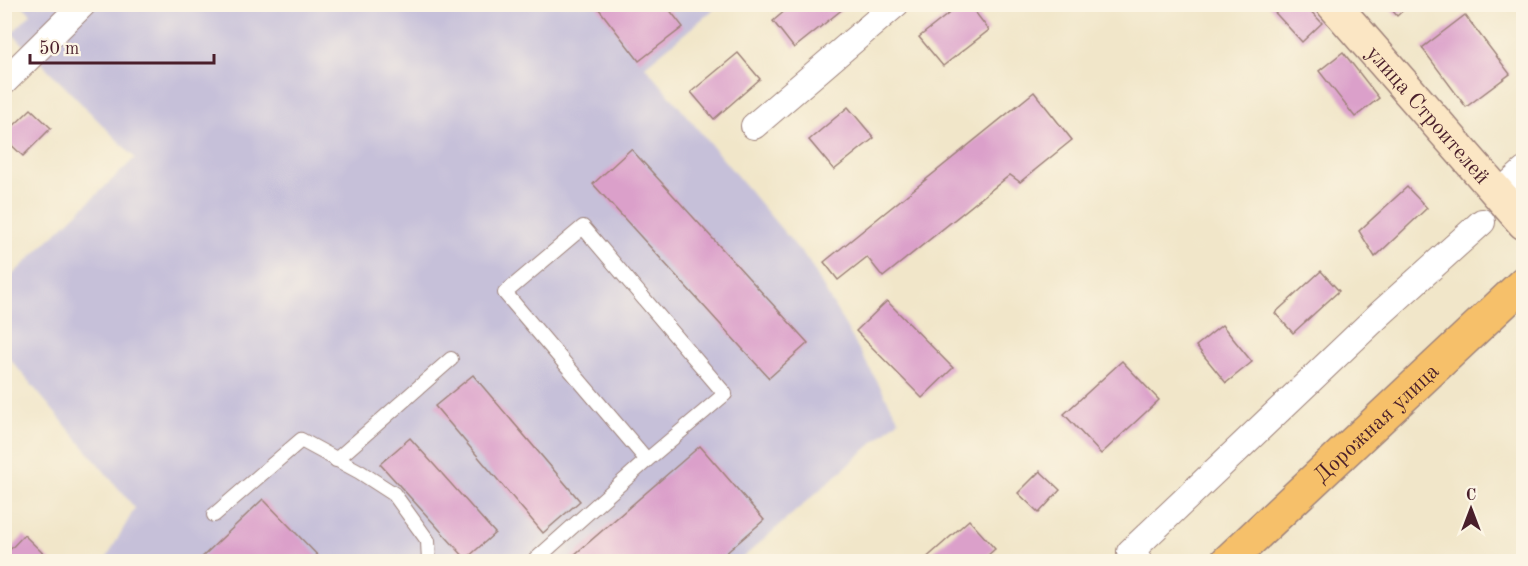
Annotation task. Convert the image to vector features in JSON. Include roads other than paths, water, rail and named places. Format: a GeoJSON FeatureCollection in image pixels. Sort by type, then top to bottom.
{"type":"FeatureCollection","features":[{"type":"Feature","properties":{"kind":"main road","name":"Дорожная улица"},"geometry":{"type":"LineString","coordinates":[[1227,561],[1524,283]]}},
{"type":"Feature","properties":{"kind":"street"},"geometry":{"type":"LineString","coordinates":[[4,82],[83,4]]}},
{"type":"Feature","properties":{"kind":"street"},"geometry":{"type":"LineString","coordinates":[[754,126],[896,4]]}},
{"type":"Feature","properties":{"kind":"street","name":"улица Строителей"},"geometry":{"type":"LineString","coordinates":[[1333,4],[1524,223]]}},
{"type":"Feature","properties":{"kind":"street"},"geometry":{"type":"LineString","coordinates":[[1498,194],[1524,171]]}},
{"type":"Feature","properties":{"kind":"street"},"geometry":{"type":"LineString","coordinates":[[1139,561],[1130,552],[1380,314],[1482,222]]}},
{"type":"Feature","properties":{"kind":"lane"},"geometry":{"type":"LineString","coordinates":[[533,561],[646,460],[725,394],[583,227],[505,293],[646,460]]}},
{"type":"Feature","properties":{"kind":"lane"},"geometry":{"type":"LineString","coordinates":[[336,460],[451,359]]}},
{"type":"Feature","properties":{"kind":"lane"},"geometry":{"type":"LineString","coordinates":[[214,514],[301,440],[360,472],[394,494],[428,541],[429,561]]}}]}
